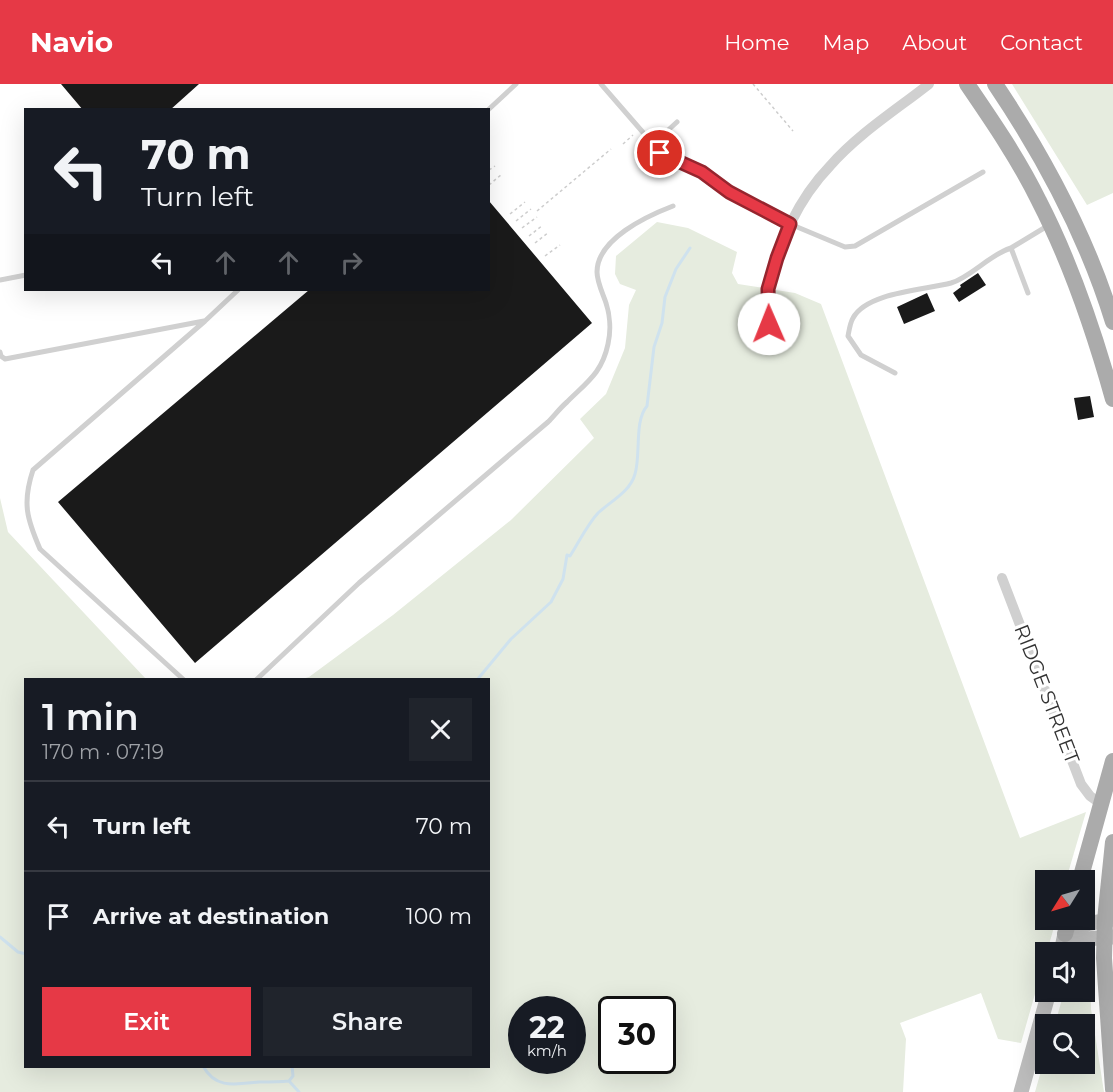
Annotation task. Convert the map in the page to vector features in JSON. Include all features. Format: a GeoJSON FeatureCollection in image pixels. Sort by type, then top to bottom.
{"type":"FeatureCollection","features":[{"type":"Feature","properties":{"kind":"main road"},"geometry":{"type":"LineString","coordinates":[[967,84],[1017,161],[1051,225],[1090,321],[1113,399]]}},
{"type":"Feature","properties":{"kind":"main road"},"geometry":{"type":"LineString","coordinates":[[995,84],[1058,189],[1088,255],[1113,322]]}},
{"type":"Feature","properties":{"kind":"main road"},"geometry":{"type":"LineString","coordinates":[[1083,870],[1113,761]]}},
{"type":"Feature","properties":{"kind":"main road"},"geometry":{"type":"LineString","coordinates":[[1113,842],[1106,999],[1113,1089]]}},
{"type":"Feature","properties":{"kind":"main road"},"geometry":{"type":"LineString","coordinates":[[1072,930],[1085,939],[1109,938]]}},
{"type":"Feature","properties":{"kind":"main road"},"geometry":{"type":"LineString","coordinates":[[1021,1092],[1047,1002]]}},
{"type":"Feature","properties":{"kind":"street"},"geometry":{"type":"LineString","coordinates":[[769,324],[768,289],[777,258],[790,224],[809,190],[853,143],[929,84]]}},
{"type":"Feature","properties":{"kind":"street","name":"RIDGE STREET"},"geometry":{"type":"LineString","coordinates":[[1002,578],[1082,784],[1090,796],[1101,804]]}},
{"type":"Feature","properties":{"kind":"lane"},"geometry":{"type":"LineString","coordinates":[[490,108],[516,84]]}},
{"type":"Feature","properties":{"kind":"lane"},"geometry":{"type":"LineString","coordinates":[[601,84],[660,153],[702,172],[729,192],[790,224],[844,247],[855,246],[983,172]]}},
{"type":"Feature","properties":{"kind":"lane"},"geometry":{"type":"LineString","coordinates":[[653,144],[677,122]]}},
{"type":"Feature","properties":{"kind":"lane"},"geometry":{"type":"LineString","coordinates":[[258,678],[359,584],[554,416],[597,374],[609,342],[607,306],[597,272],[600,260],[607,247],[641,219],[673,206]]}},
{"type":"Feature","properties":{"kind":"lane"},"geometry":{"type":"LineString","coordinates":[[895,373],[861,356],[848,336],[854,317],[871,302],[952,282],[1000,252],[1051,225]]}},
{"type":"Feature","properties":{"kind":"lane"},"geometry":{"type":"LineString","coordinates":[[1011,248],[1029,293]]}},
{"type":"Feature","properties":{"kind":"lane"},"geometry":{"type":"LineString","coordinates":[[0,280],[24,275]]}},
{"type":"Feature","properties":{"kind":"lane"},"geometry":{"type":"LineString","coordinates":[[182,678],[40,549],[28,520],[27,488],[33,470],[237,291]]}},
{"type":"Feature","properties":{"kind":"lane"},"geometry":{"type":"LineString","coordinates":[[0,352],[5,359],[205,321]]}},
{"type":"Feature","properties":{"kind":"path"},"geometry":{"type":"LineString","coordinates":[[753,84],[793,131]]}},
{"type":"Feature","properties":{"kind":"path"},"geometry":{"type":"LineString","coordinates":[[623,144],[633,135]]}},
{"type":"Feature","properties":{"kind":"path"},"geometry":{"type":"LineString","coordinates":[[537,211],[611,148]]}},
{"type":"Feature","properties":{"kind":"path"},"geometry":{"type":"LineString","coordinates":[[490,169],[495,166]]}},
{"type":"Feature","properties":{"kind":"path"},"geometry":{"type":"LineString","coordinates":[[490,184],[502,174]]}},
{"type":"Feature","properties":{"kind":"path"},"geometry":{"type":"LineString","coordinates":[[510,214],[525,202]]}},
{"type":"Feature","properties":{"kind":"path"},"geometry":{"type":"LineString","coordinates":[[516,221],[531,209]]}},
{"type":"Feature","properties":{"kind":"path"},"geometry":{"type":"LineString","coordinates":[[522,228],[537,217]]}},
{"type":"Feature","properties":{"kind":"path"},"geometry":{"type":"LineString","coordinates":[[529,236],[543,225]]}},
{"type":"Feature","properties":{"kind":"path"},"geometry":{"type":"LineString","coordinates":[[535,243],[549,232]]}},
{"type":"Feature","properties":{"kind":"path"},"geometry":{"type":"LineString","coordinates":[[546,256],[560,245]]}},
{"type":"Feature","properties":{"kind":"path"},"geometry":{"type":"LineString","coordinates":[[553,250],[556,254]]}},
{"type":"Feature","properties":{"kind":"shaded area"},"geometry":{"type":"Polygon","coordinates":[[[1012,84],[1113,84],[1113,193],[1087,205],[1012,84]]]}},
{"type":"Feature","properties":{"kind":"shaded area"},"geometry":{"type":"Polygon","coordinates":[[[657,222],[688,228],[737,252],[732,273],[738,284],[795,293],[821,304],[1020,838],[1086,812],[1069,870],[1035,870],[1035,930],[1053,930],[1050,942],[1035,942],[1035,994],[1021,1043],[998,1039],[981,993],[900,1023],[906,1039],[903,1092],[0,1092],[0,498],[8,532],[145,678],[24,678],[24,1068],[490,1068],[490,678],[306,678],[393,615],[511,520],[594,438],[580,419],[606,394],[625,348],[629,305],[636,290],[620,284],[615,274],[616,256],[657,222]]]}},
{"type":"Feature","properties":{"kind":"shaded area"},"geometry":{"type":"Polygon","coordinates":[[[1061,1002],[1091,1002],[1092,1014],[1058,1014],[1061,1002]]]}},
{"type":"Feature","properties":{"kind":"shaded area"},"geometry":{"type":"Polygon","coordinates":[[[1095,1035],[1104,1092],[1035,1092],[1040,1074],[1095,1074],[1095,1035]]]}},
{"type":"Feature","properties":{"kind":"building"},"geometry":{"type":"Polygon","coordinates":[[[61,84],[199,84],[172,108],[81,108],[61,84]]]}},
{"type":"Feature","properties":{"kind":"building"},"geometry":{"type":"Polygon","coordinates":[[[490,202],[592,323],[195,663],[58,502],[308,291],[490,291],[490,202]]]}},
{"type":"Feature","properties":{"kind":"building"},"geometry":{"type":"Polygon","coordinates":[[[978,273],[986,285],[959,302],[953,293],[961,287],[960,285],[978,273]]]}},
{"type":"Feature","properties":{"kind":"building"},"geometry":{"type":"Polygon","coordinates":[[[927,293],[935,311],[904,324],[897,307],[927,293]]]}},
{"type":"Feature","properties":{"kind":"building"},"geometry":{"type":"Polygon","coordinates":[[[1090,396],[1094,417],[1078,420],[1074,398],[1090,396]]]}},
{"type":"Feature","properties":{"kind":"waterway"},"geometry":{"type":"LineString","coordinates":[[479,678],[511,639],[551,602],[563,579],[567,555],[570,556],[598,513],[625,491],[633,480],[637,466],[640,420],[647,406],[654,347],[662,323],[665,297],[676,269],[690,248]]}},
{"type":"Feature","properties":{"kind":"waterway"},"geometry":{"type":"LineString","coordinates":[[0,937],[18,952],[24,954]]}},
{"type":"Feature","properties":{"kind":"waterway"},"geometry":{"type":"LineString","coordinates":[[204,1068],[214,1079],[228,1084],[289,1081]]}},
{"type":"Feature","properties":{"kind":"waterway"},"geometry":{"type":"LineString","coordinates":[[289,1081],[293,1076],[292,1068]]}},
{"type":"Feature","properties":{"kind":"waterway"},"geometry":{"type":"LineString","coordinates":[[289,1081],[299,1092]]}},
{"type":"Feature","properties":{"kind":"route"},"geometry":{"type":"LineString","coordinates":[[660,153],[702,172],[729,192],[790,224],[768,289],[769,324]]}}]}
